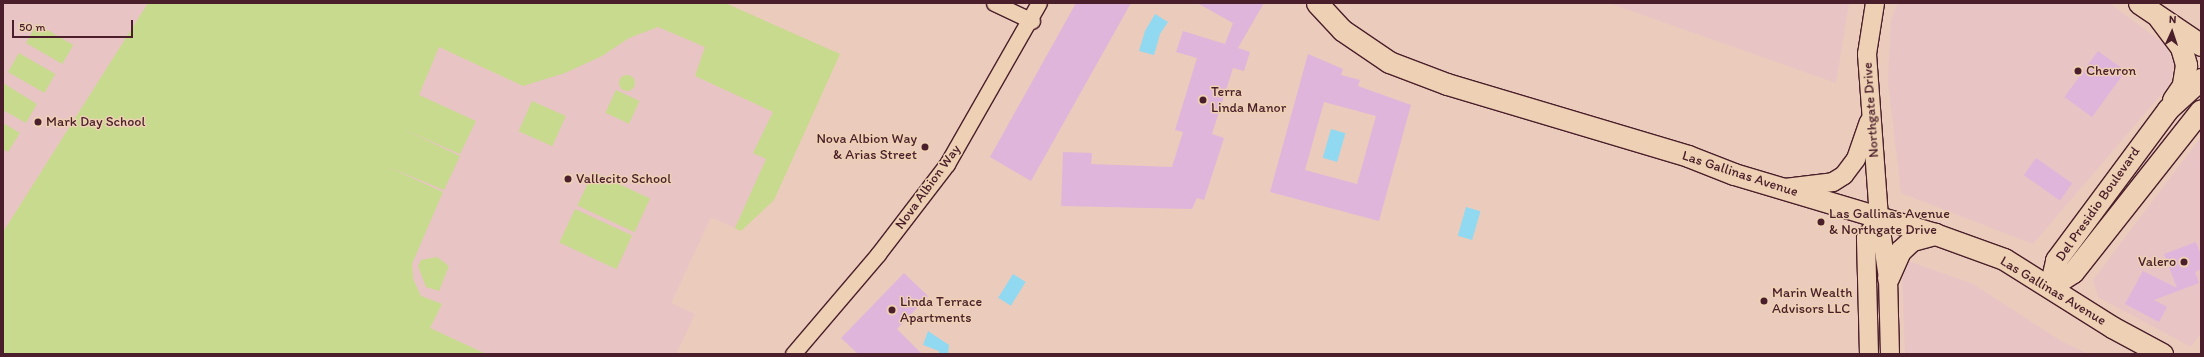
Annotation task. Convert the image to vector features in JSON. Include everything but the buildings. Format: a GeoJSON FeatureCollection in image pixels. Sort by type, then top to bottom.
{"type":"FeatureCollection","features":[{"type":"Feature","properties":{"kind":"main road","name":"Las Gallinas Avenue"},"geometry":{"type":"LineString","coordinates":[[1317,3],[1342,30],[1389,62],[1446,84],[1688,156],[1783,188],[1935,234],[2004,259],[2112,327],[2162,354]]}},
{"type":"Feature","properties":{"kind":"main road"},"geometry":{"type":"LineString","coordinates":[[2139,3],[2201,46]]}},
{"type":"Feature","properties":{"kind":"main road"},"geometry":{"type":"LineString","coordinates":[[2159,18],[2181,47],[2186,65],[2182,85],[2168,109]]}},
{"type":"Feature","properties":{"kind":"main road","name":"Del Presidio Boulevard"},"geometry":{"type":"LineString","coordinates":[[2050,287],[2056,260],[2168,109],[2201,79]]}},
{"type":"Feature","properties":{"kind":"main road","name":"Del Presidio Boulevard"},"geometry":{"type":"LineString","coordinates":[[2050,287],[2073,272],[2198,118]]}},
{"type":"Feature","properties":{"kind":"main road"},"geometry":{"type":"LineString","coordinates":[[1888,278],[1894,260],[1912,240],[1935,234]]}},
{"type":"Feature","properties":{"kind":"street"},"geometry":{"type":"LineString","coordinates":[[994,3],[1032,21]]}},
{"type":"Feature","properties":{"kind":"street","name":"Nova Albion Way"},"geometry":{"type":"LineString","coordinates":[[793,354],[882,249],[947,164],[1032,21],[1039,3]]}},
{"type":"Feature","properties":{"kind":"street","name":"Northgate Drive"},"geometry":{"type":"LineString","coordinates":[[1875,3],[1867,54],[1879,217],[1888,278],[1890,354]]}},
{"type":"Feature","properties":{"kind":"street"},"geometry":{"type":"LineString","coordinates":[[1783,188],[1833,182],[1844,175],[1856,159],[1871,116]]}},
{"type":"Feature","properties":{"kind":"street"},"geometry":{"type":"LineString","coordinates":[[1869,354],[1866,238],[1879,217]]}},
{"type":"Feature","properties":{"kind":"shaded area","name":"Mark Day School"},"geometry":{"type":"Polygon","coordinates":[[[3,3],[148,3],[3,232],[3,3]]]}},
{"type":"Feature","properties":{"kind":"shaded area"},"geometry":{"type":"Polygon","coordinates":[[[1609,3],[1849,3],[1836,83],[1609,3]]]}},
{"type":"Feature","properties":{"kind":"shaded area"},"geometry":{"type":"Polygon","coordinates":[[[1897,3],[2109,3],[2166,45],[2174,64],[2170,84],[2033,244],[1901,193],[1888,81],[1891,20],[1897,3]]]}},
{"type":"Feature","properties":{"kind":"shaded area","name":"Vallecito School"},"geometry":{"type":"Polygon","coordinates":[[[658,27],[705,47],[695,76],[773,112],[754,153],[767,159],[735,228],[711,217],[671,303],[695,314],[676,354],[486,354],[430,328],[442,304],[421,296],[413,279],[412,264],[427,226],[370,200],[439,47],[523,86],[602,56],[629,38],[658,27]]]}},
{"type":"Feature","properties":{"kind":"shaded area"},"geometry":{"type":"Polygon","coordinates":[[[2201,137],[2201,333],[2191,347],[2098,297],[2093,280],[2201,137]]]}},
{"type":"Feature","properties":{"kind":"shaded area"},"geometry":{"type":"Polygon","coordinates":[[[1908,261],[1973,284],[2061,341],[2088,354],[1905,354],[1902,272],[1908,261]]]}},
{"type":"Feature","properties":{"kind":"green space"},"geometry":{"type":"Polygon","coordinates":[[[148,3],[725,3],[840,54],[774,200],[741,231],[735,228],[766,159],[753,153],[773,112],[695,76],[705,47],[658,27],[629,38],[602,56],[565,73],[523,86],[439,47],[419,95],[476,121],[460,154],[403,129],[460,156],[444,190],[386,166],[443,192],[412,264],[413,279],[421,296],[442,304],[430,328],[486,354],[3,354],[3,232],[148,3]]]}},
{"type":"Feature","properties":{"kind":"green space"},"geometry":{"type":"Polygon","coordinates":[[[37,24],[73,45],[62,64],[26,43],[37,24]]]}},
{"type":"Feature","properties":{"kind":"green space"},"geometry":{"type":"Polygon","coordinates":[[[19,53],[55,74],[44,93],[8,72],[19,53]]]}},
{"type":"Feature","properties":{"kind":"green space"},"geometry":{"type":"Polygon","coordinates":[[[627,75],[634,80],[635,83],[630,90],[627,91],[620,86],[619,83],[624,76],[627,75]]]}},
{"type":"Feature","properties":{"kind":"green space"},"geometry":{"type":"Polygon","coordinates":[[[3,83],[37,104],[26,123],[3,110],[3,83]]]}},
{"type":"Feature","properties":{"kind":"green space"},"geometry":{"type":"Polygon","coordinates":[[[616,90],[640,101],[629,124],[605,113],[616,90]]]}},
{"type":"Feature","properties":{"kind":"green space"},"geometry":{"type":"Polygon","coordinates":[[[532,101],[566,116],[552,146],[519,131],[532,101]]]}},
{"type":"Feature","properties":{"kind":"green space"},"geometry":{"type":"Polygon","coordinates":[[[3,123],[20,133],[8,152],[3,149],[3,123]]]}},
{"type":"Feature","properties":{"kind":"green space"},"geometry":{"type":"Polygon","coordinates":[[[593,172],[650,199],[634,232],[577,206],[593,172]]]}},
{"type":"Feature","properties":{"kind":"green space"},"geometry":{"type":"Polygon","coordinates":[[[575,209],[632,236],[616,269],[559,243],[575,209]]]}},
{"type":"Feature","properties":{"kind":"green space"},"geometry":{"type":"Polygon","coordinates":[[[437,257],[449,266],[439,291],[426,287],[418,266],[421,260],[437,257]]]}},
{"type":"Feature","properties":{"kind":"water"},"geometry":{"type":"Polygon","coordinates":[[[1155,14],[1168,22],[1160,34],[1154,55],[1139,51],[1145,31],[1155,14]]]}},
{"type":"Feature","properties":{"kind":"water"},"geometry":{"type":"Polygon","coordinates":[[[1331,129],[1345,133],[1337,162],[1323,158],[1331,129]]]}},
{"type":"Feature","properties":{"kind":"water"},"geometry":{"type":"Polygon","coordinates":[[[1466,207],[1480,211],[1472,240],[1458,236],[1466,207]]]}},
{"type":"Feature","properties":{"kind":"water"},"geometry":{"type":"Polygon","coordinates":[[[1013,274],[1026,282],[1011,306],[998,298],[1013,274]]]}},
{"type":"Feature","properties":{"kind":"water"},"geometry":{"type":"Polygon","coordinates":[[[928,331],[949,345],[948,354],[939,354],[939,351],[923,345],[928,331]]]}},
{"type":"Feature","properties":{"kind":"place","name":"Chevron"},"geometry":{"type":"Point","coordinates":[2078,71]}},
{"type":"Feature","properties":{"kind":"place","name":"Terra Linda Manor"},"geometry":{"type":"Point","coordinates":[1203,100]}},
{"type":"Feature","properties":{"kind":"place","name":"Mark Day School"},"geometry":{"type":"Point","coordinates":[38,122]}},
{"type":"Feature","properties":{"kind":"place","name":"Nova Albion Way & Arias Street"},"geometry":{"type":"Point","coordinates":[925,147]}},
{"type":"Feature","properties":{"kind":"place","name":"Vallecito School"},"geometry":{"type":"Point","coordinates":[568,179]}},
{"type":"Feature","properties":{"kind":"place","name":"Las Gallinas Avenue & Northgate Drive"},"geometry":{"type":"Point","coordinates":[1821,222]}},
{"type":"Feature","properties":{"kind":"place","name":"Valero"},"geometry":{"type":"Point","coordinates":[2184,262]}},
{"type":"Feature","properties":{"kind":"place","name":"Marin Wealth Advisors LLC"},"geometry":{"type":"Point","coordinates":[1764,301]}},
{"type":"Feature","properties":{"kind":"place","name":"Linda Terrace Apartments"},"geometry":{"type":"Point","coordinates":[892,310]}}]}
